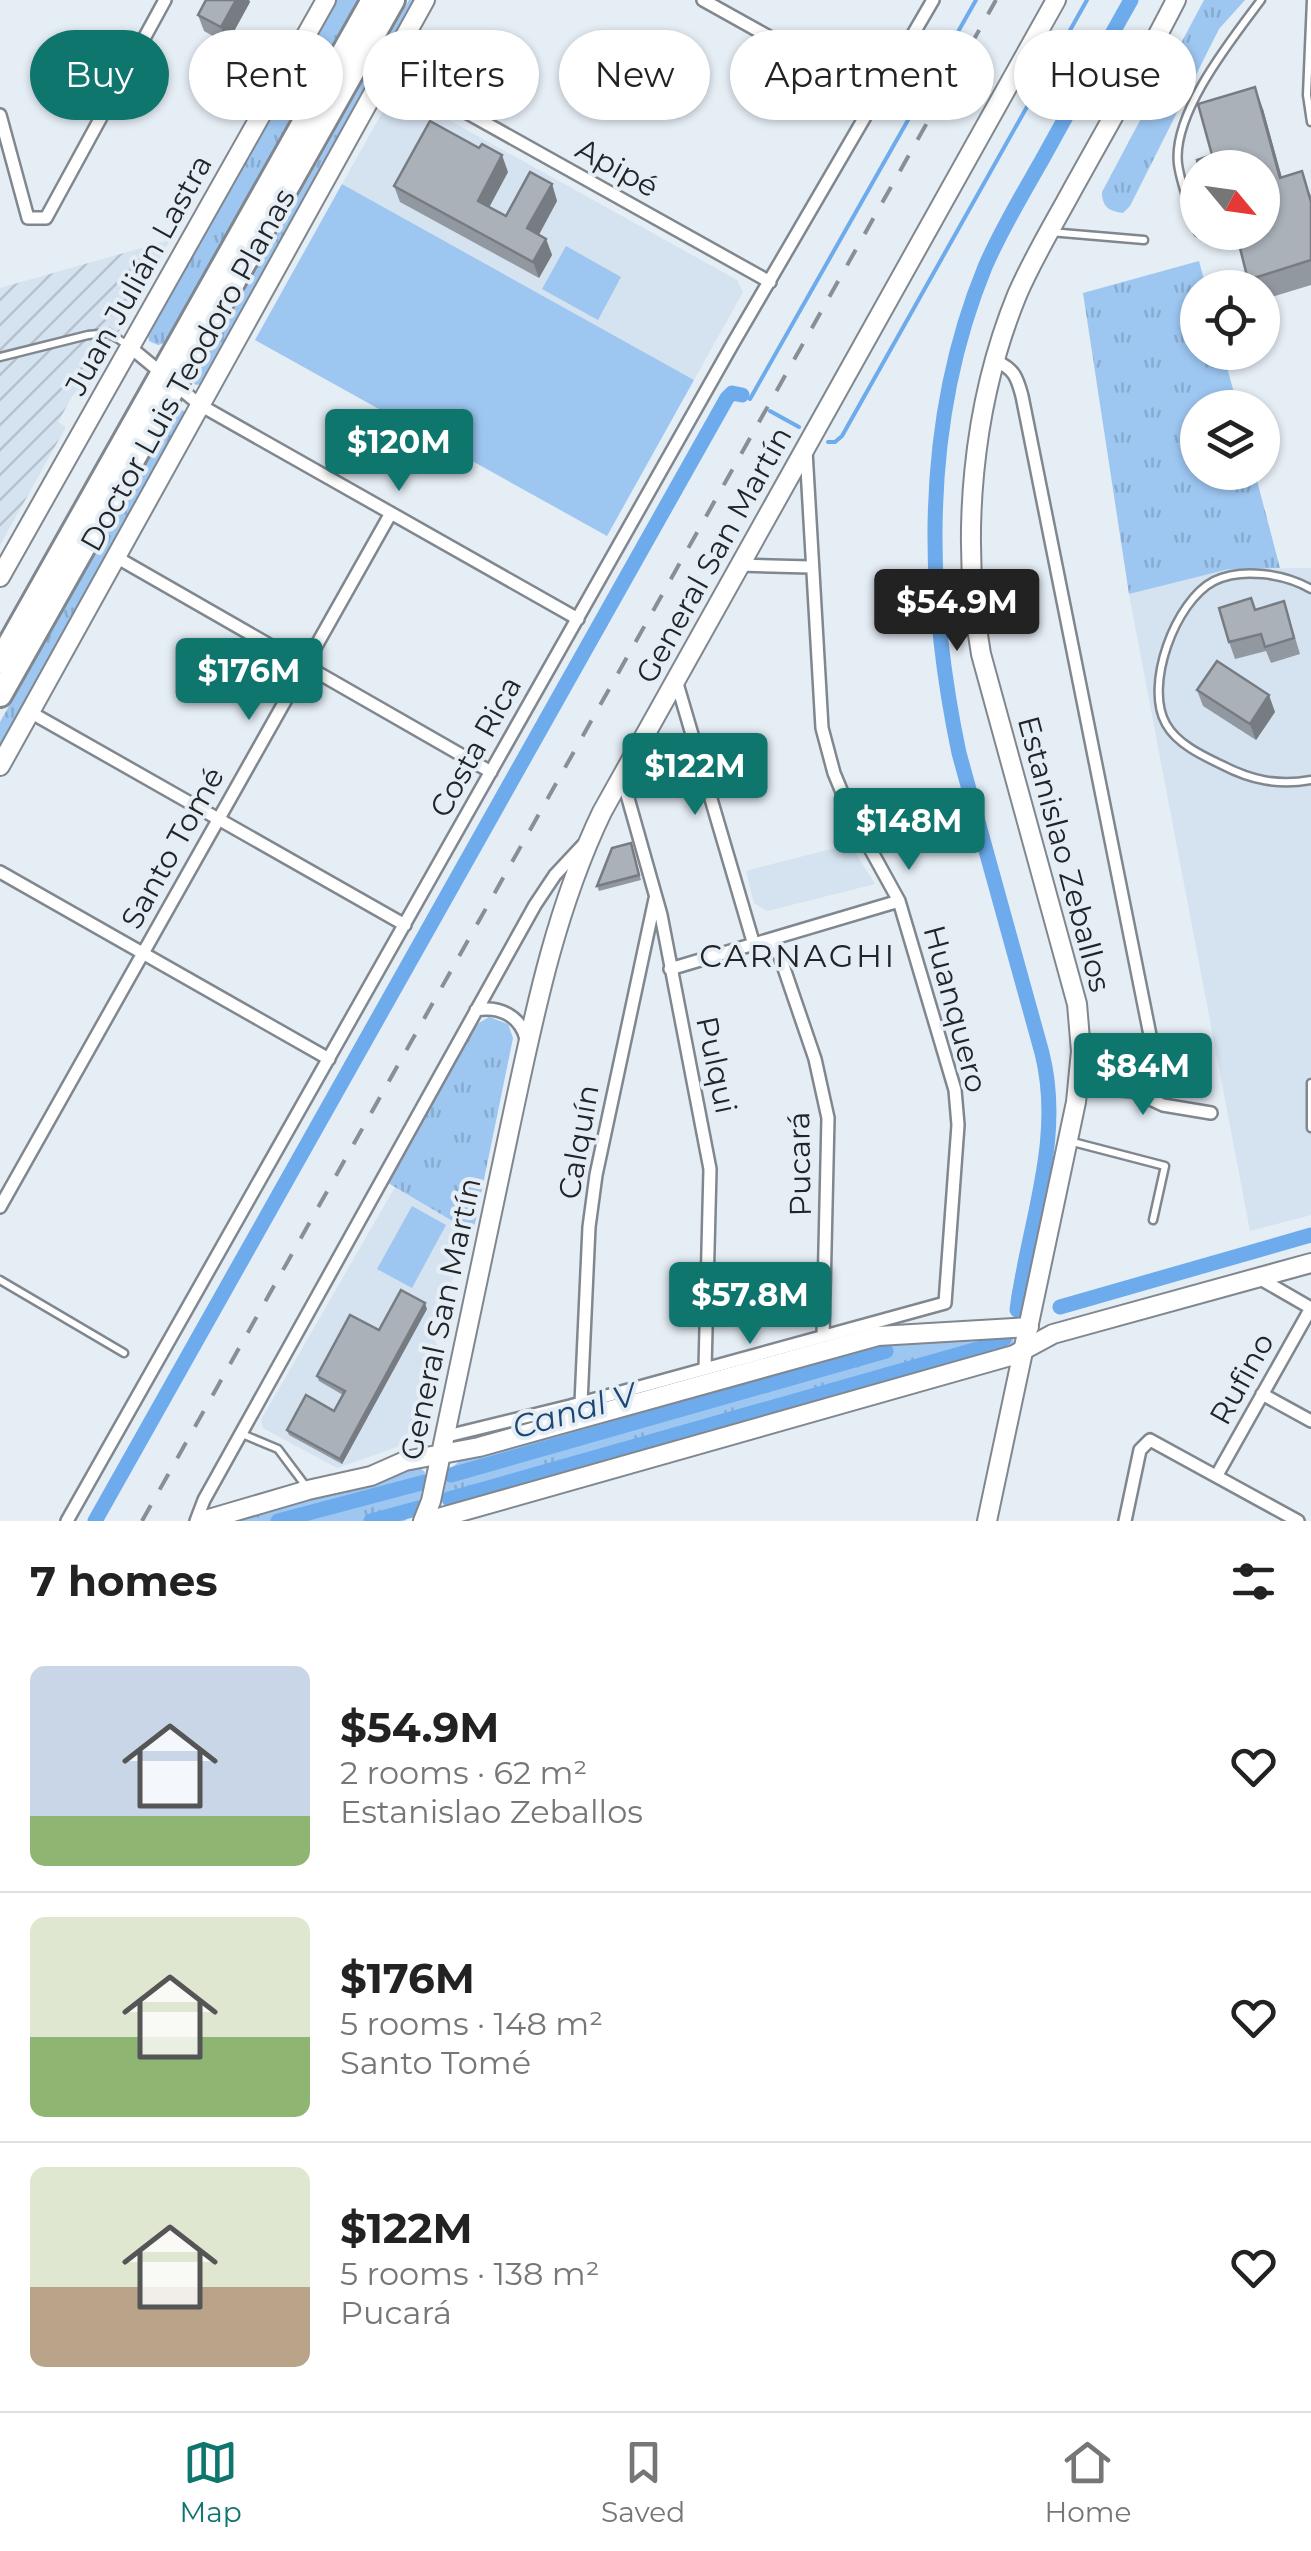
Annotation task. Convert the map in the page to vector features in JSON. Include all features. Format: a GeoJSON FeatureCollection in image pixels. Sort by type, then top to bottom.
{"type":"FeatureCollection","features":[{"type":"Feature","properties":{"kind":"highway"},"geometry":{"type":"LineString","coordinates":[[0,696],[374,0]]}},
{"type":"Feature","properties":{"kind":"highway"},"geometry":{"type":"LineString","coordinates":[[0,661],[393,0]]}},
{"type":"Feature","properties":{"kind":"street"},"geometry":{"type":"LineString","coordinates":[[0,115],[28,218],[46,218],[165,0]]}},
{"type":"Feature","properties":{"kind":"street","name":"Juan Julián Lastra"},"geometry":{"type":"LineString","coordinates":[[0,577],[326,0]]}},
{"type":"Feature","properties":{"kind":"street","name":"Doctor Luis Teodoro Planas"},"geometry":{"type":"LineString","coordinates":[[408,30],[425,0]]}},
{"type":"Feature","properties":{"kind":"street"},"geometry":{"type":"LineString","coordinates":[[703,0],[757,30]]}},
{"type":"Feature","properties":{"kind":"street","name":"Costa Rica"},"geometry":{"type":"LineString","coordinates":[[916,30],[933,0]]}},
{"type":"Feature","properties":{"kind":"street","name":"General San Martín"},"geometry":{"type":"LineString","coordinates":[[426,1521],[527,1048],[559,922],[590,838],[1056,0]]}},
{"type":"Feature","properties":{"kind":"street","name":"Estanislao Zeballos"},"geometry":{"type":"LineString","coordinates":[[986,1521],[1068,1141],[1078,1087],[1081,1039],[1074,993],[981,654],[972,594],[976,471],[985,407],[1016,298],[1176,0]]}},
{"type":"Feature","properties":{"kind":"street","name":"Doctor Luis Teodoro Planas"},"geometry":{"type":"LineString","coordinates":[[0,766],[363,111]]}},
{"type":"Feature","properties":{"kind":"street","name":"Apipé"},"geometry":{"type":"LineString","coordinates":[[480,120],[770,282]]}},
{"type":"Feature","properties":{"kind":"street","name":"Costa Rica"},"geometry":{"type":"LineString","coordinates":[[66,1521],[864,120]]}},
{"type":"Feature","properties":{"kind":"street"},"geometry":{"type":"LineString","coordinates":[[130,347],[200,405],[578,619]]}},
{"type":"Feature","properties":{"kind":"street"},"geometry":{"type":"LineString","coordinates":[[996,361],[1016,375],[1026,415],[1154,1055],[1148,1098]]}},
{"type":"Feature","properties":{"kind":"street","name":"Huanquero"},"geometry":{"type":"LineString","coordinates":[[806,447],[819,710],[826,749],[851,814],[900,901],[957,1106],[945,1303],[823,1336]]}},
{"type":"Feature","properties":{"kind":"street","name":"Santo Tomé"},"geometry":{"type":"LineString","coordinates":[[0,1207],[390,513]]}},
{"type":"Feature","properties":{"kind":"street"},"geometry":{"type":"LineString","coordinates":[[116,557],[491,772]]}},
{"type":"Feature","properties":{"kind":"street"},"geometry":{"type":"LineString","coordinates":[[740,566],[810,566]]}},
{"type":"Feature","properties":{"kind":"street"},"geometry":{"type":"LineString","coordinates":[[676,680],[754,945]]}},
{"type":"Feature","properties":{"kind":"street"},"geometry":{"type":"LineString","coordinates":[[30,712],[404,925]]}},
{"type":"Feature","properties":{"kind":"street","name":"Pulqui"},"geometry":{"type":"LineString","coordinates":[[622,777],[656,894],[710,1168],[705,1369]]}},
{"type":"Feature","properties":{"kind":"street"},"geometry":{"type":"LineString","coordinates":[[590,838],[544,890],[204,1500],[199,1521],[371,1476],[441,1446],[823,1336]]}},
{"type":"Feature","properties":{"kind":"street"},"geometry":{"type":"LineString","coordinates":[[0,872],[329,1059]]}},
{"type":"Feature","properties":{"kind":"street","name":"Calquín"},"geometry":{"type":"LineString","coordinates":[[581,1403],[594,1188],[656,894]]}},
{"type":"Feature","properties":{"kind":"street"},"geometry":{"type":"LineString","coordinates":[[670,969],[900,901]]}},
{"type":"Feature","properties":{"kind":"street","name":"Pucará"},"geometry":{"type":"LineString","coordinates":[[774,939],[815,1059],[828,1118],[823,1336]]}},
{"type":"Feature","properties":{"kind":"street"},"geometry":{"type":"LineString","coordinates":[[476,1010],[495,1009],[511,1016],[523,1028],[527,1048]]}},
{"type":"Feature","properties":{"kind":"street"},"geometry":{"type":"LineString","coordinates":[[1078,1087],[1133,1091],[1163,1104],[1211,1113]]}},
{"type":"Feature","properties":{"kind":"street"},"geometry":{"type":"LineString","coordinates":[[426,1521],[1023,1352],[1053,1334],[1311,1262]]}},
{"type":"Feature","properties":{"kind":"street"},"geometry":{"type":"LineString","coordinates":[[1257,1277],[1311,1308]]}},
{"type":"Feature","properties":{"kind":"street","name":"Rufino"},"geometry":{"type":"LineString","coordinates":[[1216,1475],[1311,1308]]}},
{"type":"Feature","properties":{"kind":"street"},"geometry":{"type":"LineString","coordinates":[[441,1446],[479,1447],[878,1336],[1029,1327],[1053,1334]]}},
{"type":"Feature","properties":{"kind":"street"},"geometry":{"type":"LineString","coordinates":[[1262,1394],[1311,1421]]}},
{"type":"Feature","properties":{"kind":"street"},"geometry":{"type":"LineString","coordinates":[[1125,1521],[1140,1450],[1148,1441],[1159,1442],[1298,1521]]}},
{"type":"Feature","properties":{"kind":"lane"},"geometry":{"type":"LineString","coordinates":[[1180,171],[1179,144],[1192,106],[1230,42],[1261,0]]}},
{"type":"Feature","properties":{"kind":"lane"},"geometry":{"type":"LineString","coordinates":[[1311,0],[1307,95],[1311,122]]}},
{"type":"Feature","properties":{"kind":"lane"},"geometry":{"type":"LineString","coordinates":[[1049,232],[1144,240]]}},
{"type":"Feature","properties":{"kind":"lane"},"geometry":{"type":"LineString","coordinates":[[0,357],[109,333],[130,347]]}},
{"type":"Feature","properties":{"kind":"lane"},"geometry":{"type":"LineString","coordinates":[[1311,589],[1282,577],[1260,574],[1228,576],[1212,582],[1183,615],[1165,652],[1158,685],[1159,705],[1168,728],[1197,752],[1262,782],[1311,780]]}},
{"type":"Feature","properties":{"kind":"lane"},"geometry":{"type":"LineString","coordinates":[[1311,1083],[1311,1128]]}},
{"type":"Feature","properties":{"kind":"lane"},"geometry":{"type":"LineString","coordinates":[[1068,1141],[1165,1166],[1153,1220]]}},
{"type":"Feature","properties":{"kind":"lane"},"geometry":{"type":"LineString","coordinates":[[0,1280],[124,1352]]}},
{"type":"Feature","properties":{"kind":"lane"},"geometry":{"type":"LineString","coordinates":[[242,1434],[278,1449],[308,1490]]}},
{"type":"Feature","properties":{"kind":"shaded area"},"geometry":{"type":"Polygon","coordinates":[[[378,120],[449,120],[737,280],[743,292],[694,380],[342,184],[378,120]]]}},
{"type":"Feature","properties":{"kind":"shaded area"},"geometry":{"type":"Polygon","coordinates":[[[170,240],[86,391],[73,395],[58,422],[66,427],[0,545],[0,288],[170,240]]]}},
{"type":"Feature","properties":{"kind":"shaded area"},"geometry":{"type":"Polygon","coordinates":[[[1311,568],[1311,1215],[1250,1231],[1129,594],[1229,569],[1311,568]]]}},
{"type":"Feature","properties":{"kind":"shaded area"},"geometry":{"type":"Polygon","coordinates":[[[850,844],[875,884],[767,911],[754,903],[746,871],[850,844]]]}},
{"type":"Feature","properties":{"kind":"shaded area"},"geometry":{"type":"Polygon","coordinates":[[[395,1187],[464,1227],[447,1304],[439,1308],[432,1336],[438,1346],[417,1440],[337,1468],[263,1428],[261,1420],[395,1187]]]}},
{"type":"Feature","properties":{"kind":"green space"},"geometry":{"type":"Polygon","coordinates":[[[335,0],[358,0],[341,30],[318,30],[335,0]]]}},
{"type":"Feature","properties":{"kind":"green space"},"geometry":{"type":"Polygon","coordinates":[[[409,0],[419,0],[402,30],[392,30],[409,0]]]}},
{"type":"Feature","properties":{"kind":"green space"},"geometry":{"type":"Polygon","coordinates":[[[1204,0],[1245,0],[1219,29],[1196,75],[1196,30],[1188,30],[1204,0]]]}},
{"type":"Feature","properties":{"kind":"green space"},"geometry":{"type":"Polygon","coordinates":[[[363,82],[363,99],[202,384],[196,385],[190,379],[205,348],[215,344],[363,82]]]}},
{"type":"Feature","properties":{"kind":"green space"},"geometry":{"type":"Polygon","coordinates":[[[267,120],[290,120],[165,343],[149,341],[148,332],[267,120]]]}},
{"type":"Feature","properties":{"kind":"green space"},"geometry":{"type":"Polygon","coordinates":[[[1140,120],[1173,120],[1130,206],[1123,213],[1110,209],[1102,192],[1140,120]]]}},
{"type":"Feature","properties":{"kind":"green space"},"geometry":{"type":"Polygon","coordinates":[[[342,184],[694,380],[607,536],[255,340],[342,184]]]}},
{"type":"Feature","properties":{"kind":"green space"},"geometry":{"type":"Polygon","coordinates":[[[566,246],[621,277],[598,320],[542,289],[566,246]]]}},
{"type":"Feature","properties":{"kind":"green space"},"geometry":{"type":"Polygon","coordinates":[[[1199,261],[1201,270],[1180,270],[1180,370],[1228,370],[1233,390],[1180,390],[1180,490],[1259,490],[1280,568],[1229,569],[1129,594],[1083,293],[1199,261]]]}},
{"type":"Feature","properties":{"kind":"green space"},"geometry":{"type":"Polygon","coordinates":[[[183,410],[186,414],[0,752],[0,722],[175,413],[183,410]]]}},
{"type":"Feature","properties":{"kind":"green space"},"geometry":{"type":"Polygon","coordinates":[[[489,1017],[508,1024],[513,1038],[473,1233],[388,1183],[471,1033],[489,1017]]]}},
{"type":"Feature","properties":{"kind":"green space"},"geometry":{"type":"Polygon","coordinates":[[[412,1206],[446,1225],[412,1288],[377,1269],[412,1206]]]}},
{"type":"Feature","properties":{"kind":"green space"},"geometry":{"type":"Polygon","coordinates":[[[1013,1336],[1014,1346],[450,1507],[442,1500],[449,1470],[462,1459],[886,1342],[1013,1336]]]}},
{"type":"Feature","properties":{"kind":"green space"},"geometry":{"type":"Polygon","coordinates":[[[418,1466],[425,1472],[418,1512],[404,1521],[230,1521],[380,1480],[401,1469],[418,1466]]]}},
{"type":"Feature","properties":{"kind":"building"},"geometry":{"type":"Polygon","coordinates":[[[206,0],[236,0],[221,27],[198,15],[206,0]]]}},
{"type":"Feature","properties":{"kind":"building"},"geometry":{"type":"Polygon","coordinates":[[[1255,87],[1272,150],[1211,150],[1198,104],[1255,87]]]}},
{"type":"Feature","properties":{"kind":"building"},"geometry":{"type":"Polygon","coordinates":[[[430,121],[479,148],[482,144],[502,155],[478,201],[506,216],[530,172],[552,184],[527,228],[546,239],[533,262],[394,186],[430,121]]]}},
{"type":"Feature","properties":{"kind":"building"},"geometry":{"type":"Polygon","coordinates":[[[1302,171],[1311,202],[1311,260],[1280,270],[1246,270],[1240,250],[1280,250],[1280,178],[1302,171]]]}},
{"type":"Feature","properties":{"kind":"building"},"geometry":{"type":"Polygon","coordinates":[[[1251,598],[1255,610],[1284,601],[1294,638],[1265,647],[1261,634],[1229,642],[1219,608],[1251,598]]]}},
{"type":"Feature","properties":{"kind":"building"},"geometry":{"type":"Polygon","coordinates":[[[1217,661],[1269,695],[1250,724],[1197,690],[1217,661]]]}},
{"type":"Feature","properties":{"kind":"building"},"geometry":{"type":"Polygon","coordinates":[[[631,843],[639,875],[597,886],[612,848],[631,843]]]}},
{"type":"Feature","properties":{"kind":"building"},"geometry":{"type":"Polygon","coordinates":[[[401,1290],[425,1303],[340,1459],[287,1430],[306,1395],[334,1411],[345,1391],[317,1376],[350,1315],[379,1330],[401,1290]]]}},
{"type":"Feature","properties":{"kind":"waterway"},"geometry":{"type":"LineString","coordinates":[[750,399],[976,0]]}},
{"type":"Feature","properties":{"kind":"waterway"},"geometry":{"type":"LineString","coordinates":[[828,442],[842,436],[1087,0]]}},
{"type":"Feature","properties":{"kind":"waterway"},"geometry":{"type":"LineString","coordinates":[[1017,1310],[1047,1150],[1048,1085],[959,753],[948,692],[935,569],[940,447],[949,386],[964,326],[985,267],[1131,0]]}},
{"type":"Feature","properties":{"kind":"waterway"},"geometry":{"type":"LineString","coordinates":[[95,1521],[727,398],[732,393],[742,395]]}},
{"type":"Feature","properties":{"kind":"waterway"},"geometry":{"type":"LineString","coordinates":[[770,411],[799,427]]}},
{"type":"Feature","properties":{"kind":"waterway","name":"Canal V"},"geometry":{"type":"LineString","coordinates":[[1060,1307],[1311,1235]]}},
{"type":"Feature","properties":{"kind":"waterway"},"geometry":{"type":"LineString","coordinates":[[1013,1305],[1014,1292],[1019,1289]]}},
{"type":"Feature","properties":{"kind":"waterway"},"geometry":{"type":"LineString","coordinates":[[449,1499],[1004,1339]]}},
{"type":"Feature","properties":{"kind":"waterway","name":"Canal V"},"geometry":{"type":"LineString","coordinates":[[451,1475],[886,1351]]}},
{"type":"Feature","properties":{"kind":"waterway","name":"Canal V"},"geometry":{"type":"LineString","coordinates":[[278,1521],[425,1482]]}},
{"type":"Feature","properties":{"kind":"waterway"},"geometry":{"type":"LineString","coordinates":[[371,1521],[419,1508]]}},
{"type":"Feature","properties":{"kind":"railway"},"geometry":{"type":"LineString","coordinates":[[142,1521],[996,0]]}},
{"type":"Feature","properties":{"kind":"district","name":"CARNAGHI"},"geometry":{"type":"Point","coordinates":[798,956]}}]}
